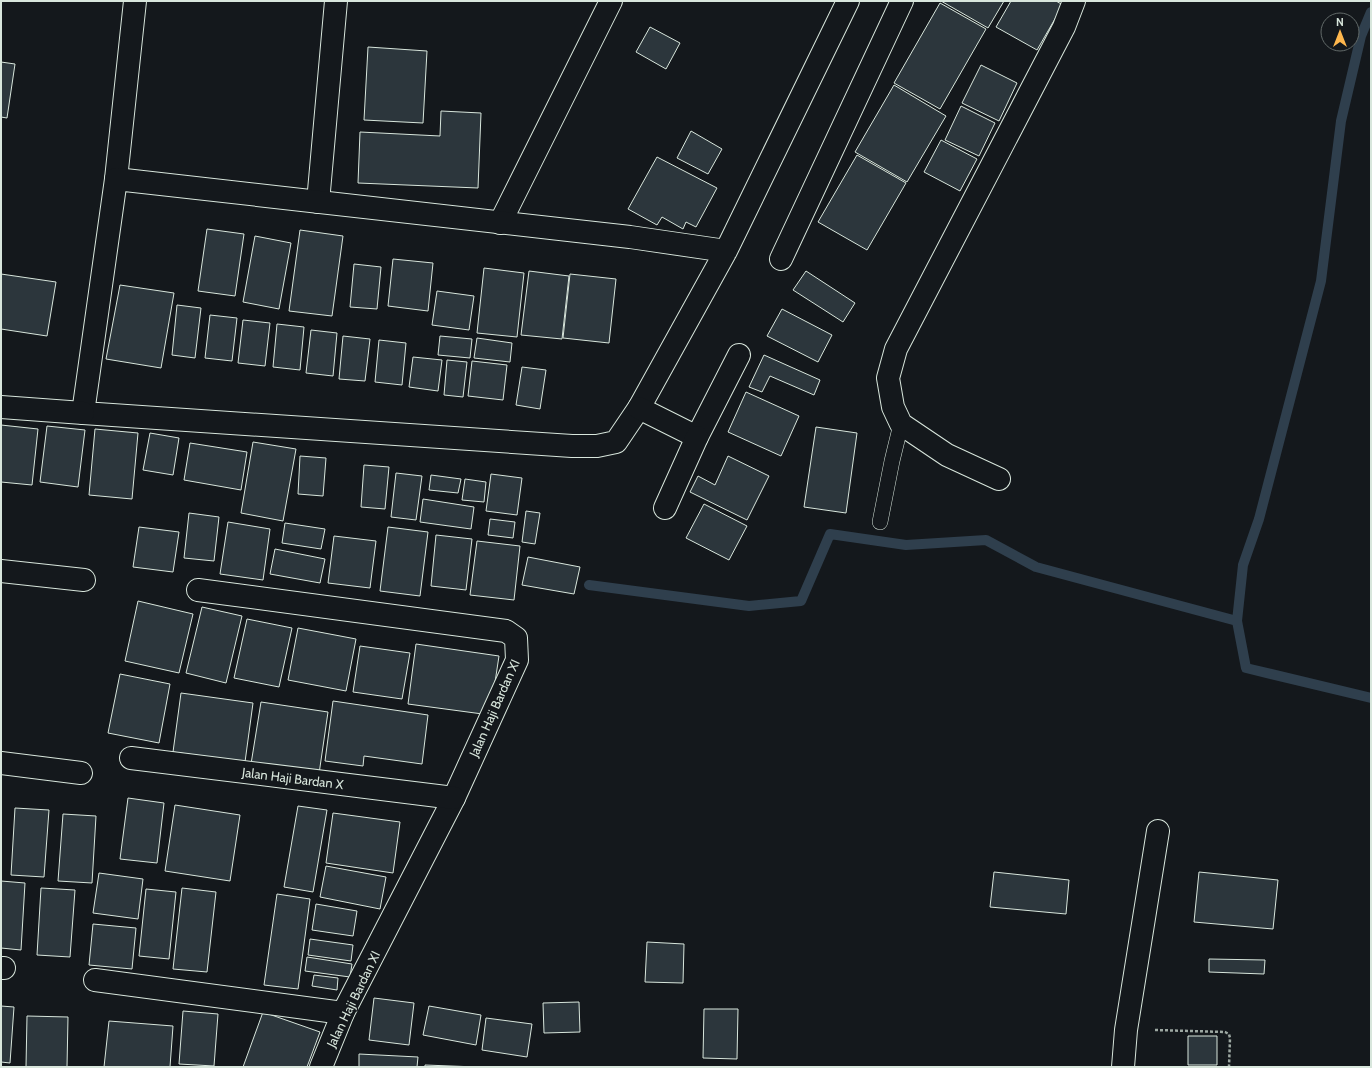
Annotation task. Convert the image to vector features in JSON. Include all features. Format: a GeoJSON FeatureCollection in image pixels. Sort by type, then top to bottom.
{"type":"FeatureCollection","features":[{"type":"Feature","properties":{"kind":"street"},"geometry":{"type":"LineString","coordinates":[[83,413],[116,179],[135,1]]}},
{"type":"Feature","properties":{"kind":"street"},"geometry":{"type":"LineString","coordinates":[[318,202],[336,1]]}},
{"type":"Feature","properties":{"kind":"street"},"geometry":{"type":"LineString","coordinates":[[500,223],[611,1]]}},
{"type":"Feature","properties":{"kind":"street"},"geometry":{"type":"LineString","coordinates":[[1,407],[564,446],[597,446],[616,442],[639,408],[726,251],[848,1]]}},
{"type":"Feature","properties":{"kind":"street"},"geometry":{"type":"LineString","coordinates":[[781,259],[902,1]]}},
{"type":"Feature","properties":{"kind":"street"},"geometry":{"type":"LineString","coordinates":[[999,479],[947,455],[901,424],[893,407],[888,378],[896,349],[1064,27],[1074,1]]}},
{"type":"Feature","properties":{"kind":"street"},"geometry":{"type":"LineString","coordinates":[[116,179],[630,237],[726,251]]}},
{"type":"Feature","properties":{"kind":"street"},"geometry":{"type":"LineString","coordinates":[[665,508],[697,437],[739,355]]}},
{"type":"Feature","properties":{"kind":"street"},"geometry":{"type":"LineString","coordinates":[[639,408],[697,437]]}},
{"type":"Feature","properties":{"kind":"street"},"geometry":{"type":"LineString","coordinates":[[1,571],[84,580]]}},
{"type":"Feature","properties":{"kind":"street","name":"Jalan Haji Bardan XI"},"geometry":{"type":"LineString","coordinates":[[198,590],[506,631],[516,638],[517,660],[454,798],[343,1013],[321,1067]]}},
{"type":"Feature","properties":{"kind":"street","name":"Jalan Haji Bardan X"},"geometry":{"type":"LineString","coordinates":[[131,758],[454,798]]}},
{"type":"Feature","properties":{"kind":"street"},"geometry":{"type":"LineString","coordinates":[[1,763],[81,773]]}},
{"type":"Feature","properties":{"kind":"street"},"geometry":{"type":"LineString","coordinates":[[1123,1067],[1126,1030],[1158,831]]}},
{"type":"Feature","properties":{"kind":"street"},"geometry":{"type":"LineString","coordinates":[[95,980],[343,1013]]}},
{"type":"Feature","properties":{"kind":"lane"},"geometry":{"type":"LineString","coordinates":[[880,522],[901,424]]}},
{"type":"Feature","properties":{"kind":"path"},"geometry":{"type":"LineString","coordinates":[[1126,1030],[1225,1032],[1230,1038],[1229,1067]]}},
{"type":"Feature","properties":{"kind":"building"},"geometry":{"type":"Polygon","coordinates":[[[941,1],[1004,1],[988,28],[941,1]]]}},
{"type":"Feature","properties":{"kind":"building"},"geometry":{"type":"Polygon","coordinates":[[[1011,1],[1056,1],[1063,5],[1037,50],[996,27],[1011,1]]]}},
{"type":"Feature","properties":{"kind":"building"},"geometry":{"type":"Polygon","coordinates":[[[940,3],[986,29],[940,109],[894,83],[940,3]]]}},
{"type":"Feature","properties":{"kind":"building"},"geometry":{"type":"Polygon","coordinates":[[[650,27],[680,43],[666,69],[636,52],[650,27]]]}},
{"type":"Feature","properties":{"kind":"building"},"geometry":{"type":"Polygon","coordinates":[[[368,47],[427,51],[423,123],[364,120],[368,47]]]}},
{"type":"Feature","properties":{"kind":"building"},"geometry":{"type":"Polygon","coordinates":[[[1,62],[15,64],[7,118],[1,117],[1,62]]]}},
{"type":"Feature","properties":{"kind":"building"},"geometry":{"type":"Polygon","coordinates":[[[981,65],[1017,83],[999,121],[962,103],[981,65]]]}},
{"type":"Feature","properties":{"kind":"building"},"geometry":{"type":"Polygon","coordinates":[[[894,85],[946,116],[907,182],[855,152],[894,85]]]}},
{"type":"Feature","properties":{"kind":"building"},"geometry":{"type":"Polygon","coordinates":[[[961,106],[995,123],[979,156],[945,140],[961,106]]]}},
{"type":"Feature","properties":{"kind":"building"},"geometry":{"type":"Polygon","coordinates":[[[441,111],[481,113],[478,188],[358,183],[360,132],[440,136],[441,111]]]}},
{"type":"Feature","properties":{"kind":"building"},"geometry":{"type":"Polygon","coordinates":[[[691,131],[722,149],[708,174],[677,158],[691,131]]]}},
{"type":"Feature","properties":{"kind":"building"},"geometry":{"type":"Polygon","coordinates":[[[941,140],[977,159],[960,191],[924,172],[941,140]]]}},
{"type":"Feature","properties":{"kind":"building"},"geometry":{"type":"Polygon","coordinates":[[[857,155],[906,183],[867,250],[818,222],[857,155]]]}},
{"type":"Feature","properties":{"kind":"building"},"geometry":{"type":"Polygon","coordinates":[[[657,157],[717,188],[696,227],[686,222],[683,229],[662,217],[657,225],[628,209],[657,157]]]}},
{"type":"Feature","properties":{"kind":"building"},"geometry":{"type":"Polygon","coordinates":[[[207,229],[244,234],[235,296],[198,291],[207,229]]]}},
{"type":"Feature","properties":{"kind":"building"},"geometry":{"type":"Polygon","coordinates":[[[300,230],[343,236],[332,316],[289,311],[300,230]]]}},
{"type":"Feature","properties":{"kind":"building"},"geometry":{"type":"Polygon","coordinates":[[[255,236],[291,243],[279,309],[243,302],[255,236]]]}},
{"type":"Feature","properties":{"kind":"building"},"geometry":{"type":"Polygon","coordinates":[[[393,259],[433,263],[428,311],[388,306],[393,259]]]}},
{"type":"Feature","properties":{"kind":"building"},"geometry":{"type":"Polygon","coordinates":[[[354,264],[381,267],[377,309],[350,307],[354,264]]]}},
{"type":"Feature","properties":{"kind":"building"},"geometry":{"type":"Polygon","coordinates":[[[484,268],[524,273],[517,337],[477,333],[484,268]]]}},
{"type":"Feature","properties":{"kind":"building"},"geometry":{"type":"Polygon","coordinates":[[[529,271],[569,276],[562,339],[521,335],[529,271]]]}},
{"type":"Feature","properties":{"kind":"building"},"geometry":{"type":"Polygon","coordinates":[[[806,271],[855,303],[843,322],[793,290],[806,271]]]}},
{"type":"Feature","properties":{"kind":"building"},"geometry":{"type":"Polygon","coordinates":[[[1,274],[56,282],[47,336],[1,329],[1,274]]]}},
{"type":"Feature","properties":{"kind":"building"},"geometry":{"type":"Polygon","coordinates":[[[570,274],[616,279],[609,343],[563,338],[570,274]]]}},
{"type":"Feature","properties":{"kind":"building"},"geometry":{"type":"Polygon","coordinates":[[[120,285],[174,293],[161,368],[106,359],[120,285]]]}},
{"type":"Feature","properties":{"kind":"building"},"geometry":{"type":"Polygon","coordinates":[[[437,291],[474,296],[469,330],[432,325],[437,291]]]}},
{"type":"Feature","properties":{"kind":"building"},"geometry":{"type":"Polygon","coordinates":[[[177,305],[201,308],[195,358],[172,355],[177,305]]]}},
{"type":"Feature","properties":{"kind":"building"},"geometry":{"type":"Polygon","coordinates":[[[782,309],[832,335],[818,362],[767,336],[782,309]]]}},
{"type":"Feature","properties":{"kind":"building"},"geometry":{"type":"Polygon","coordinates":[[[210,315],[237,318],[232,361],[205,358],[210,315]]]}},
{"type":"Feature","properties":{"kind":"building"},"geometry":{"type":"Polygon","coordinates":[[[243,320],[270,323],[265,366],[238,363],[243,320]]]}},
{"type":"Feature","properties":{"kind":"building"},"geometry":{"type":"Polygon","coordinates":[[[277,324],[304,327],[300,370],[273,367],[277,324]]]}},
{"type":"Feature","properties":{"kind":"building"},"geometry":{"type":"Polygon","coordinates":[[[311,330],[337,333],[333,376],[306,373],[311,330]]]}},
{"type":"Feature","properties":{"kind":"building"},"geometry":{"type":"Polygon","coordinates":[[[343,336],[370,339],[365,381],[339,379],[343,336]]]}},
{"type":"Feature","properties":{"kind":"building"},"geometry":{"type":"Polygon","coordinates":[[[440,336],[472,339],[470,358],[438,355],[440,336]]]}},
{"type":"Feature","properties":{"kind":"building"},"geometry":{"type":"Polygon","coordinates":[[[477,338],[512,343],[510,362],[474,358],[477,338]]]}},
{"type":"Feature","properties":{"kind":"building"},"geometry":{"type":"Polygon","coordinates":[[[379,340],[406,343],[402,385],[375,382],[379,340]]]}},
{"type":"Feature","properties":{"kind":"building"},"geometry":{"type":"Polygon","coordinates":[[[764,355],[820,380],[814,395],[770,376],[762,392],[749,387],[764,355]]]}},
{"type":"Feature","properties":{"kind":"building"},"geometry":{"type":"Polygon","coordinates":[[[413,357],[442,360],[438,391],[409,387],[413,357]]]}},
{"type":"Feature","properties":{"kind":"building"},"geometry":{"type":"Polygon","coordinates":[[[447,360],[467,362],[463,397],[444,395],[447,360]]]}},
{"type":"Feature","properties":{"kind":"building"},"geometry":{"type":"Polygon","coordinates":[[[472,361],[507,365],[503,400],[468,396],[472,361]]]}},
{"type":"Feature","properties":{"kind":"building"},"geometry":{"type":"Polygon","coordinates":[[[522,367],[546,370],[540,409],[516,405],[522,367]]]}},
{"type":"Feature","properties":{"kind":"building"},"geometry":{"type":"Polygon","coordinates":[[[746,392],[799,416],[781,456],[728,432],[746,392]]]}},
{"type":"Feature","properties":{"kind":"building"},"geometry":{"type":"Polygon","coordinates":[[[1,425],[38,429],[32,485],[1,482],[1,425]]]}},
{"type":"Feature","properties":{"kind":"building"},"geometry":{"type":"Polygon","coordinates":[[[47,426],[85,430],[78,487],[40,482],[47,426]]]}},
{"type":"Feature","properties":{"kind":"building"},"geometry":{"type":"Polygon","coordinates":[[[816,427],[857,433],[846,513],[804,507],[816,427]]]}},
{"type":"Feature","properties":{"kind":"building"},"geometry":{"type":"Polygon","coordinates":[[[95,429],[138,433],[132,499],[89,495],[95,429]]]}},
{"type":"Feature","properties":{"kind":"building"},"geometry":{"type":"Polygon","coordinates":[[[150,433],[179,438],[173,475],[143,470],[150,433]]]}},
{"type":"Feature","properties":{"kind":"building"},"geometry":{"type":"Polygon","coordinates":[[[253,442],[296,449],[283,521],[241,513],[253,442]]]}},
{"type":"Feature","properties":{"kind":"building"},"geometry":{"type":"Polygon","coordinates":[[[190,443],[247,452],[241,490],[184,480],[190,443]]]}},
{"type":"Feature","properties":{"kind":"building"},"geometry":{"type":"Polygon","coordinates":[[[300,456],[326,458],[323,496],[298,494],[300,456]]]}},
{"type":"Feature","properties":{"kind":"building"},"geometry":{"type":"Polygon","coordinates":[[[728,456],[769,476],[747,520],[690,492],[698,476],[715,485],[728,456]]]}},
{"type":"Feature","properties":{"kind":"building"},"geometry":{"type":"Polygon","coordinates":[[[364,465],[389,467],[385,509],[361,507],[364,465]]]}},
{"type":"Feature","properties":{"kind":"building"},"geometry":{"type":"Polygon","coordinates":[[[396,473],[422,476],[416,520],[391,517],[396,473]]]}},
{"type":"Feature","properties":{"kind":"building"},"geometry":{"type":"Polygon","coordinates":[[[491,474],[522,478],[517,515],[486,511],[491,474]]]}},
{"type":"Feature","properties":{"kind":"building"},"geometry":{"type":"Polygon","coordinates":[[[431,475],[461,479],[458,493],[429,490],[431,475]]]}},
{"type":"Feature","properties":{"kind":"building"},"geometry":{"type":"Polygon","coordinates":[[[465,479],[486,482],[484,502],[462,500],[465,479]]]}},
{"type":"Feature","properties":{"kind":"building"},"geometry":{"type":"Polygon","coordinates":[[[423,499],[474,507],[471,529],[420,522],[423,499]]]}},
{"type":"Feature","properties":{"kind":"building"},"geometry":{"type":"Polygon","coordinates":[[[704,504],[747,526],[729,560],[686,538],[704,504]]]}},
{"type":"Feature","properties":{"kind":"building"},"geometry":{"type":"Polygon","coordinates":[[[526,511],[540,513],[535,544],[522,542],[526,511]]]}},
{"type":"Feature","properties":{"kind":"building"},"geometry":{"type":"Polygon","coordinates":[[[189,513],[219,517],[214,561],[184,558],[189,513]]]}},
{"type":"Feature","properties":{"kind":"building"},"geometry":{"type":"Polygon","coordinates":[[[490,519],[515,522],[513,538],[488,535],[490,519]]]}},
{"type":"Feature","properties":{"kind":"building"},"geometry":{"type":"Polygon","coordinates":[[[228,522],[270,529],[263,580],[220,574],[228,522]]]}},
{"type":"Feature","properties":{"kind":"building"},"geometry":{"type":"Polygon","coordinates":[[[285,523],[325,529],[321,549],[282,543],[285,523]]]}},
{"type":"Feature","properties":{"kind":"building"},"geometry":{"type":"Polygon","coordinates":[[[139,527],[179,532],[173,572],[133,567],[139,527]]]}},
{"type":"Feature","properties":{"kind":"building"},"geometry":{"type":"Polygon","coordinates":[[[388,527],[428,532],[420,596],[380,591],[388,527]]]}},
{"type":"Feature","properties":{"kind":"building"},"geometry":{"type":"Polygon","coordinates":[[[436,535],[472,539],[466,590],[431,586],[436,535]]]}},
{"type":"Feature","properties":{"kind":"building"},"geometry":{"type":"Polygon","coordinates":[[[334,536],[376,541],[370,588],[328,583],[334,536]]]}},
{"type":"Feature","properties":{"kind":"building"},"geometry":{"type":"Polygon","coordinates":[[[477,541],[520,546],[514,600],[470,595],[477,541]]]}},
{"type":"Feature","properties":{"kind":"building"},"geometry":{"type":"Polygon","coordinates":[[[275,549],[325,559],[320,583],[270,574],[275,549]]]}},
{"type":"Feature","properties":{"kind":"building"},"geometry":{"type":"Polygon","coordinates":[[[528,557],[580,567],[574,594],[522,585],[528,557]]]}},
{"type":"Feature","properties":{"kind":"building"},"geometry":{"type":"Polygon","coordinates":[[[138,601],[193,614],[179,673],[125,661],[138,601]]]}},
{"type":"Feature","properties":{"kind":"building"},"geometry":{"type":"Polygon","coordinates":[[[202,607],[242,616],[226,683],[186,673],[202,607]]]}},
{"type":"Feature","properties":{"kind":"building"},"geometry":{"type":"Polygon","coordinates":[[[247,619],[292,628],[279,687],[234,678],[247,619]]]}},
{"type":"Feature","properties":{"kind":"building"},"geometry":{"type":"Polygon","coordinates":[[[298,628],[356,639],[346,691],[288,680],[298,628]]]}},
{"type":"Feature","properties":{"kind":"building"},"geometry":{"type":"Polygon","coordinates":[[[416,644],[499,656],[490,715],[408,704],[416,644]]]}},
{"type":"Feature","properties":{"kind":"building"},"geometry":{"type":"Polygon","coordinates":[[[360,646],[410,653],[402,699],[353,692],[360,646]]]}},
{"type":"Feature","properties":{"kind":"building"},"geometry":{"type":"Polygon","coordinates":[[[120,674],[170,684],[159,743],[108,733],[120,674]]]}},
{"type":"Feature","properties":{"kind":"building"},"geometry":{"type":"Polygon","coordinates":[[[181,693],[253,703],[245,762],[173,752],[181,693]]]}},
{"type":"Feature","properties":{"kind":"building"},"geometry":{"type":"Polygon","coordinates":[[[333,701],[428,715],[422,764],[364,756],[363,766],[325,761],[333,701]]]}},
{"type":"Feature","properties":{"kind":"building"},"geometry":{"type":"Polygon","coordinates":[[[261,702],[328,712],[319,774],[251,764],[261,702]]]}},
{"type":"Feature","properties":{"kind":"building"},"geometry":{"type":"Polygon","coordinates":[[[128,798],[164,803],[157,863],[120,859],[128,798]]]}},
{"type":"Feature","properties":{"kind":"building"},"geometry":{"type":"Polygon","coordinates":[[[175,805],[240,815],[230,881],[165,871],[175,805]]]}},
{"type":"Feature","properties":{"kind":"building"},"geometry":{"type":"Polygon","coordinates":[[[298,806],[327,810],[313,892],[284,887],[298,806]]]}},
{"type":"Feature","properties":{"kind":"building"},"geometry":{"type":"Polygon","coordinates":[[[15,808],[49,810],[44,877],[11,875],[15,808]]]}},
{"type":"Feature","properties":{"kind":"building"},"geometry":{"type":"Polygon","coordinates":[[[333,813],[400,822],[393,873],[326,863],[333,813]]]}},
{"type":"Feature","properties":{"kind":"building"},"geometry":{"type":"Polygon","coordinates":[[[63,814],[96,816],[92,883],[58,881],[63,814]]]}},
{"type":"Feature","properties":{"kind":"building"},"geometry":{"type":"Polygon","coordinates":[[[326,866],[386,877],[380,909],[320,897],[326,866]]]}},
{"type":"Feature","properties":{"kind":"building"},"geometry":{"type":"Polygon","coordinates":[[[994,872],[1069,880],[1066,914],[990,907],[994,872]]]}},
{"type":"Feature","properties":{"kind":"building"},"geometry":{"type":"Polygon","coordinates":[[[1199,872],[1278,880],[1273,929],[1194,922],[1199,872]]]}},
{"type":"Feature","properties":{"kind":"building"},"geometry":{"type":"Polygon","coordinates":[[[99,873],[143,879],[138,919],[93,913],[99,873]]]}},
{"type":"Feature","properties":{"kind":"building"},"geometry":{"type":"Polygon","coordinates":[[[1,881],[25,883],[21,950],[1,948],[1,881]]]}},
{"type":"Feature","properties":{"kind":"building"},"geometry":{"type":"Polygon","coordinates":[[[41,888],[75,890],[70,957],[37,955],[41,888]]]}},
{"type":"Feature","properties":{"kind":"building"},"geometry":{"type":"Polygon","coordinates":[[[182,888],[216,892],[207,972],[173,969],[182,888]]]}},
{"type":"Feature","properties":{"kind":"building"},"geometry":{"type":"Polygon","coordinates":[[[146,889],[176,892],[169,959],[139,956],[146,889]]]}},
{"type":"Feature","properties":{"kind":"building"},"geometry":{"type":"Polygon","coordinates":[[[277,894],[310,899],[298,989],[264,985],[277,894]]]}},
{"type":"Feature","properties":{"kind":"building"},"geometry":{"type":"Polygon","coordinates":[[[316,904],[357,911],[353,936],[312,930],[316,904]]]}},
{"type":"Feature","properties":{"kind":"building"},"geometry":{"type":"Polygon","coordinates":[[[93,924],[136,928],[132,969],[89,965],[93,924]]]}},
{"type":"Feature","properties":{"kind":"building"},"geometry":{"type":"Polygon","coordinates":[[[310,939],[353,945],[351,961],[308,955],[310,939]]]}},
{"type":"Feature","properties":{"kind":"building"},"geometry":{"type":"Polygon","coordinates":[[[647,942],[684,944],[683,983],[645,982],[647,942]]]}},
{"type":"Feature","properties":{"kind":"building"},"geometry":{"type":"Polygon","coordinates":[[[307,957],[352,964],[350,977],[305,971],[307,957]]]}},
{"type":"Feature","properties":{"kind":"building"},"geometry":{"type":"Polygon","coordinates":[[[1209,959],[1265,960],[1264,974],[1209,972],[1209,959]]]}},
{"type":"Feature","properties":{"kind":"building"},"geometry":{"type":"Polygon","coordinates":[[[314,975],[338,978],[337,990],[312,986],[314,975]]]}},
{"type":"Feature","properties":{"kind":"building"},"geometry":{"type":"Polygon","coordinates":[[[374,998],[414,1003],[409,1045],[369,1040],[374,998]]]}},
{"type":"Feature","properties":{"kind":"building"},"geometry":{"type":"Polygon","coordinates":[[[579,1002],[580,1032],[544,1033],[543,1003],[579,1002]]]}},
{"type":"Feature","properties":{"kind":"building"},"geometry":{"type":"Polygon","coordinates":[[[1,1006],[14,1007],[10,1063],[1,1062],[1,1006]]]}},
{"type":"Feature","properties":{"kind":"building"},"geometry":{"type":"Polygon","coordinates":[[[429,1006],[481,1015],[476,1045],[423,1035],[429,1006]]]}},
{"type":"Feature","properties":{"kind":"building"},"geometry":{"type":"Polygon","coordinates":[[[704,1009],[738,1009],[737,1059],[703,1058],[704,1009]]]}},
{"type":"Feature","properties":{"kind":"building"},"geometry":{"type":"Polygon","coordinates":[[[183,1011],[218,1014],[214,1066],[179,1064],[183,1011]]]}},
{"type":"Feature","properties":{"kind":"building"},"geometry":{"type":"Polygon","coordinates":[[[263,1012],[320,1032],[307,1067],[243,1067],[263,1012]]]}},
{"type":"Feature","properties":{"kind":"building"},"geometry":{"type":"Polygon","coordinates":[[[27,1016],[68,1017],[67,1067],[26,1067],[27,1016]]]}},
{"type":"Feature","properties":{"kind":"building"},"geometry":{"type":"Polygon","coordinates":[[[486,1018],[532,1024],[527,1057],[482,1050],[486,1018]]]}},
{"type":"Feature","properties":{"kind":"building"},"geometry":{"type":"Polygon","coordinates":[[[109,1021],[173,1026],[170,1067],[104,1067],[109,1021]]]}},
{"type":"Feature","properties":{"kind":"building"},"geometry":{"type":"Polygon","coordinates":[[[1188,1036],[1217,1036],[1217,1065],[1188,1065],[1188,1036]]]}},
{"type":"Feature","properties":{"kind":"building"},"geometry":{"type":"Polygon","coordinates":[[[359,1054],[418,1057],[417,1067],[359,1067],[359,1054]]]}},
{"type":"Feature","properties":{"kind":"building"},"geometry":{"type":"Polygon","coordinates":[[[425,1065],[477,1067],[425,1067],[425,1065]]]}},
{"type":"Feature","properties":{"kind":"waterway"},"geometry":{"type":"LineString","coordinates":[[1237,621],[1243,565],[1259,519],[1321,281],[1341,121],[1361,36],[1371,12]]}},
{"type":"Feature","properties":{"kind":"waterway"},"geometry":{"type":"LineString","coordinates":[[589,585],[749,606],[801,601],[830,534],[906,545],[986,540],[1036,567],[1237,621],[1246,668],[1371,698]]}}]}
